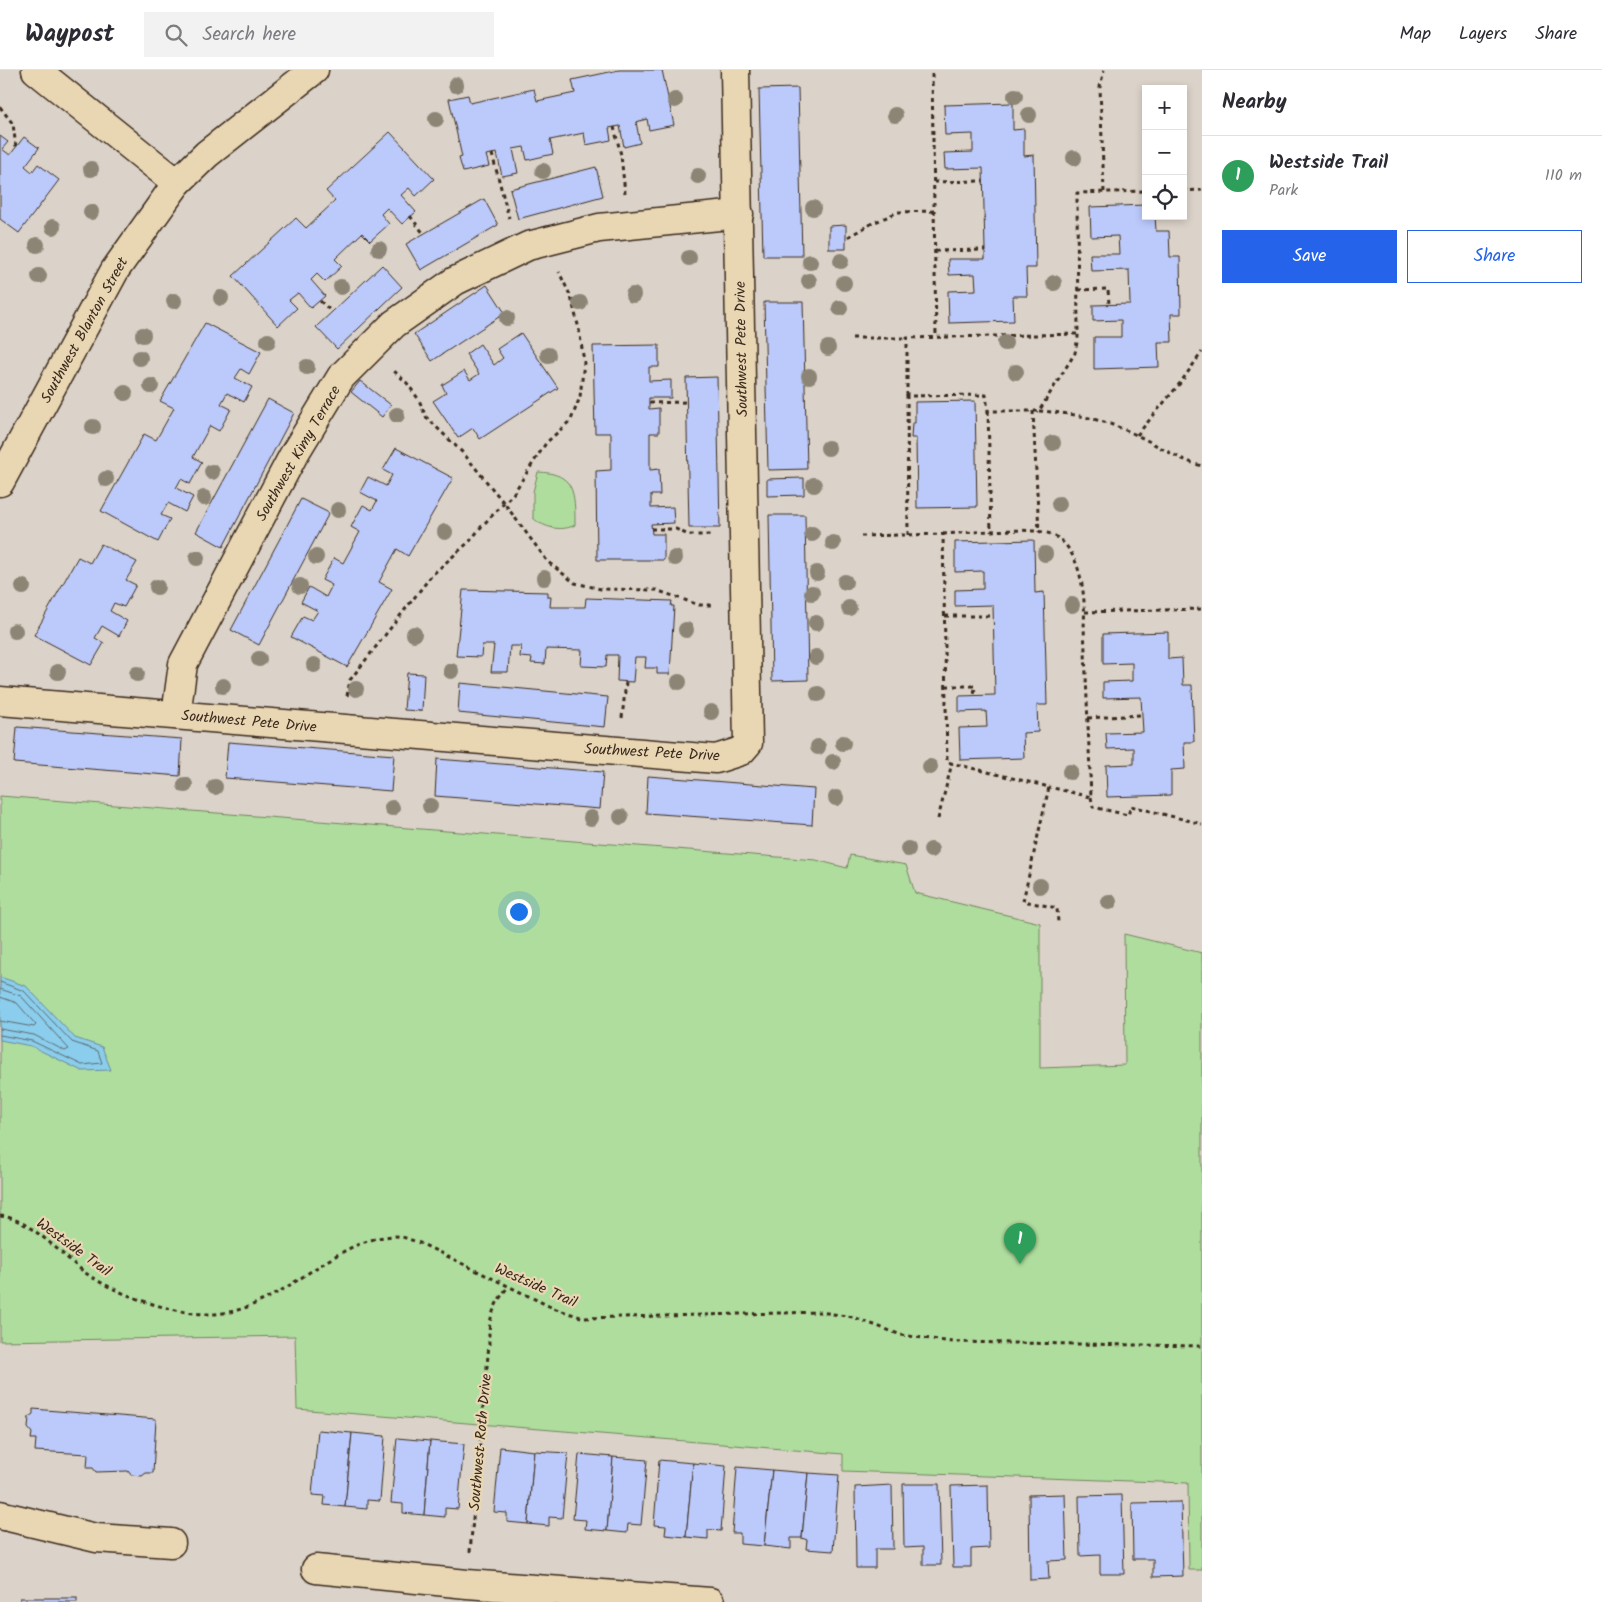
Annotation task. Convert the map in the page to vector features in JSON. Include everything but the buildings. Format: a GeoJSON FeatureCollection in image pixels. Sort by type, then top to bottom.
{"type":"FeatureCollection","features":[{"type":"Feature","properties":{"kind":"street"},"geometry":{"type":"LineString","coordinates":[[36,70],[177,183]]}},
{"type":"Feature","properties":{"kind":"street","name":"Southwest Blanton Street"},"geometry":{"type":"LineString","coordinates":[[0,482],[115,270],[177,183],[207,154],[314,70]]}},
{"type":"Feature","properties":{"kind":"street","name":"Southwest Pete Drive"},"geometry":{"type":"LineString","coordinates":[[0,701],[716,759],[732,756],[742,751],[748,743],[739,214],[734,70]]}},
{"type":"Feature","properties":{"kind":"street","name":"Southwest Kimy Terrace"},"geometry":{"type":"LineString","coordinates":[[176,715],[183,664],[293,456],[341,378],[394,324],[455,281],[534,245],[598,228],[739,214]]}},
{"type":"Feature","properties":{"kind":"street"},"geometry":{"type":"LineString","coordinates":[[0,1515],[96,1538],[171,1543]]}},
{"type":"Feature","properties":{"kind":"street"},"geometry":{"type":"LineString","coordinates":[[316,1569],[468,1593],[710,1602]]}},
{"type":"Feature","properties":{"kind":"path"},"geometry":{"type":"LineString","coordinates":[[1104,70],[1100,87],[1104,192]]}},
{"type":"Feature","properties":{"kind":"path"},"geometry":{"type":"LineString","coordinates":[[932,74],[936,337]]}},
{"type":"Feature","properties":{"kind":"path"},"geometry":{"type":"LineString","coordinates":[[0,107],[13,124],[16,147]]}},
{"type":"Feature","properties":{"kind":"path"},"geometry":{"type":"LineString","coordinates":[[614,127],[621,155],[629,225]]}},
{"type":"Feature","properties":{"kind":"path"},"geometry":{"type":"LineString","coordinates":[[343,729],[350,680],[432,575],[470,541],[513,494],[546,443],[570,420],[580,397],[584,362],[579,329],[571,297],[534,245],[508,218],[492,154]]}},
{"type":"Feature","properties":{"kind":"path"},"geometry":{"type":"LineString","coordinates":[[934,182],[983,181]]}},
{"type":"Feature","properties":{"kind":"path"},"geometry":{"type":"LineString","coordinates":[[1187,191],[1202,190]]}},
{"type":"Feature","properties":{"kind":"path"},"geometry":{"type":"LineString","coordinates":[[1039,411],[1075,353],[1078,334],[1077,193],[1142,191]]}},
{"type":"Feature","properties":{"kind":"path"},"geometry":{"type":"LineString","coordinates":[[848,237],[898,212],[935,211]]}},
{"type":"Feature","properties":{"kind":"path"},"geometry":{"type":"LineString","coordinates":[[410,216],[424,234]]}},
{"type":"Feature","properties":{"kind":"path"},"geometry":{"type":"LineString","coordinates":[[935,251],[985,250]]}},
{"type":"Feature","properties":{"kind":"path"},"geometry":{"type":"LineString","coordinates":[[1078,290],[1108,289],[1109,305]]}},
{"type":"Feature","properties":{"kind":"path"},"geometry":{"type":"LineString","coordinates":[[320,301],[332,312]]}},
{"type":"Feature","properties":{"kind":"path"},"geometry":{"type":"LineString","coordinates":[[852,338],[1078,334]]}},
{"type":"Feature","properties":{"kind":"path"},"geometry":{"type":"LineString","coordinates":[[907,338],[908,535]]}},
{"type":"Feature","properties":{"kind":"path"},"geometry":{"type":"LineString","coordinates":[[370,348],[407,384],[419,400],[426,417],[464,454],[548,562],[575,583],[601,589],[656,590],[698,605],[745,606]]}},
{"type":"Feature","properties":{"kind":"path"},"geometry":{"type":"LineString","coordinates":[[1137,435],[1181,382],[1202,352]]}},
{"type":"Feature","properties":{"kind":"path"},"geometry":{"type":"LineString","coordinates":[[907,396],[986,395],[991,532]]}},
{"type":"Feature","properties":{"kind":"path"},"geometry":{"type":"LineString","coordinates":[[649,403],[686,402]]}},
{"type":"Feature","properties":{"kind":"path"},"geometry":{"type":"LineString","coordinates":[[1033,410],[1039,532]]}},
{"type":"Feature","properties":{"kind":"path"},"geometry":{"type":"LineString","coordinates":[[988,411],[1033,410],[1076,413],[1137,435],[1173,456],[1202,466]]}},
{"type":"Feature","properties":{"kind":"path"},"geometry":{"type":"LineString","coordinates":[[651,529],[676,529],[688,535],[744,534]]}},
{"type":"Feature","properties":{"kind":"path"},"geometry":{"type":"LineString","coordinates":[[861,536],[1039,532],[1054,535],[1066,545],[1083,588],[1091,797],[1093,807],[1128,815],[1131,806],[1202,824]]}},
{"type":"Feature","properties":{"kind":"path"},"geometry":{"type":"LineString","coordinates":[[943,534],[947,762],[1091,797]]}},
{"type":"Feature","properties":{"kind":"path"},"geometry":{"type":"LineString","coordinates":[[1085,612],[1202,608]]}},
{"type":"Feature","properties":{"kind":"path"},"geometry":{"type":"LineString","coordinates":[[945,616],[994,616]]}},
{"type":"Feature","properties":{"kind":"path"},"geometry":{"type":"LineString","coordinates":[[946,686],[975,686],[974,696]]}},
{"type":"Feature","properties":{"kind":"path"},"geometry":{"type":"LineString","coordinates":[[1088,718],[1142,715]]}},
{"type":"Feature","properties":{"kind":"path"},"geometry":{"type":"LineString","coordinates":[[938,819],[952,763]]}},
{"type":"Feature","properties":{"kind":"path"},"geometry":{"type":"LineString","coordinates":[[1049,786],[1023,901],[1057,908],[1058,923]]}},
{"type":"Feature","properties":{"kind":"path","name":"Westside Trail"},"geometry":{"type":"LineString","coordinates":[[0,1216],[19,1221],[88,1274],[109,1287],[170,1309],[210,1314],[226,1313],[268,1299],[353,1247],[381,1237],[397,1236],[420,1243],[554,1308],[584,1318],[820,1312],[853,1317],[901,1335],[953,1342],[1202,1346]]}},
{"type":"Feature","properties":{"kind":"path","name":"Southwest Roth Drive"},"geometry":{"type":"LineString","coordinates":[[468,1593],[488,1353],[488,1325],[496,1302],[508,1287]]}},
{"type":"Feature","properties":{"kind":"green space"},"geometry":{"type":"Polygon","coordinates":[[[538,472],[550,473],[566,481],[573,494],[575,525],[553,528],[533,518],[533,492],[538,472]]]}},
{"type":"Feature","properties":{"kind":"green space"},"geometry":{"type":"Polygon","coordinates":[[[0,796],[816,860],[847,868],[850,855],[906,865],[915,893],[1040,923],[1040,1068],[1125,1065],[1124,934],[1202,953],[1202,1570],[1189,1570],[1188,1483],[843,1471],[843,1454],[297,1409],[295,1336],[0,1341],[0,796]]]}},
{"type":"Feature","properties":{"kind":"water"},"geometry":{"type":"Polygon","coordinates":[[[0,977],[26,986],[75,1038],[102,1047],[111,1070],[82,1071],[31,1046],[0,1040],[0,977]]]}},
{"type":"Feature","properties":{"kind":"place","name":"Westside Trail"},"geometry":{"type":"Point","coordinates":[1020,1264]}}]}
